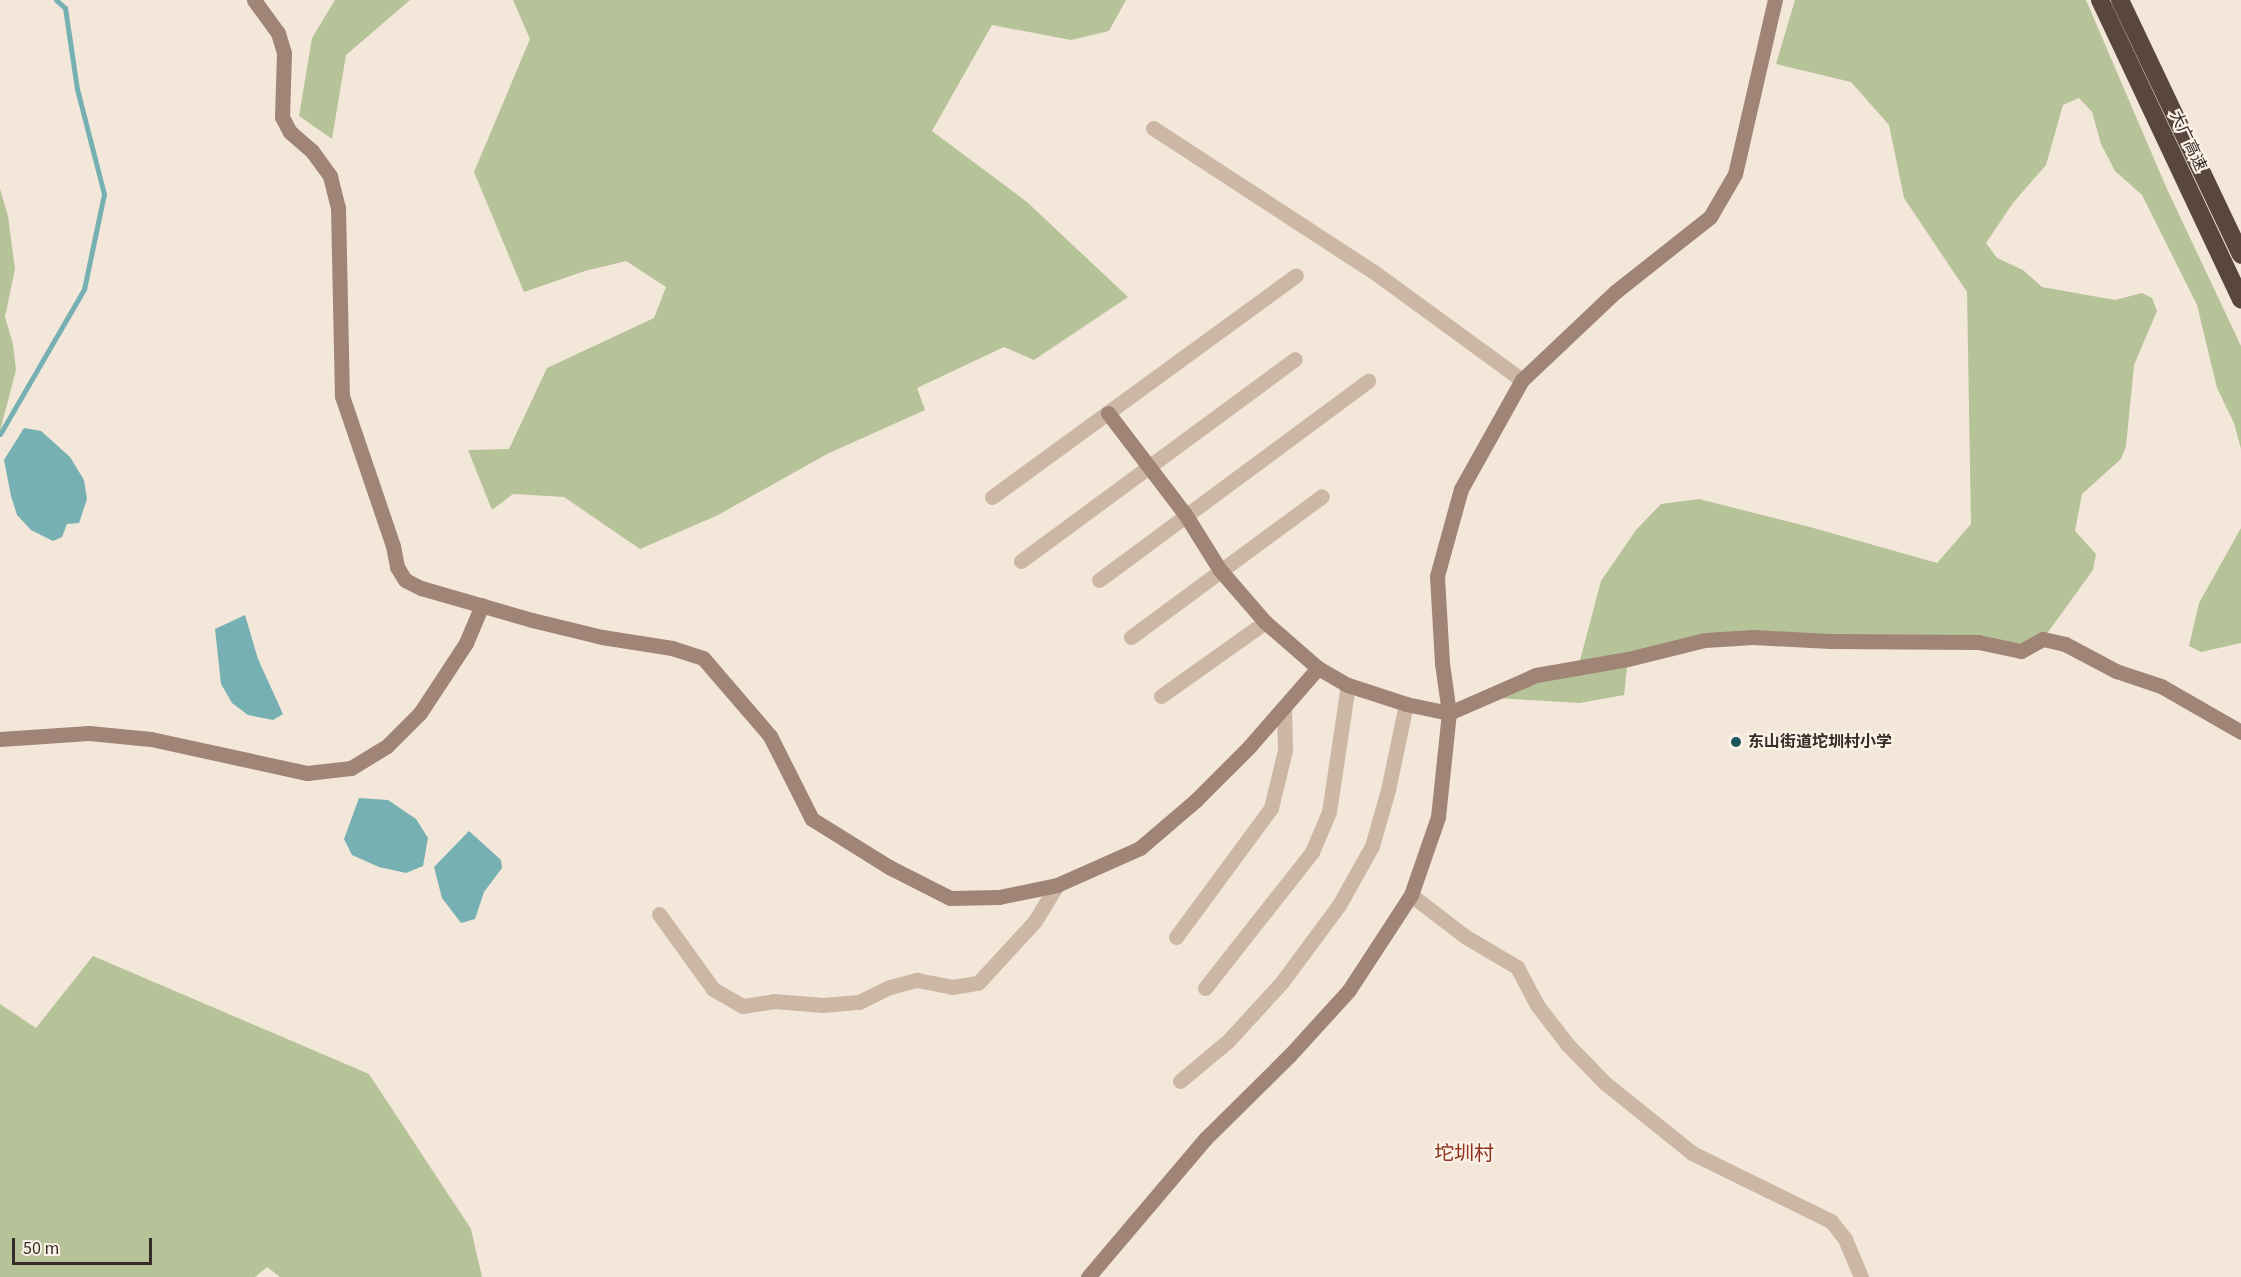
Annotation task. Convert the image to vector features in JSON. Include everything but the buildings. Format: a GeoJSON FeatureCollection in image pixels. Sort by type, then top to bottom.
{"type":"FeatureCollection","features":[{"type":"Feature","properties":{"kind":"highway","name":"大广高速"},"geometry":{"type":"LineString","coordinates":[[2100,0],[2241,299]]}},
{"type":"Feature","properties":{"kind":"highway","name":"大广高速"},"geometry":{"type":"LineString","coordinates":[[2120,0],[2241,255]]}},
{"type":"Feature","properties":{"kind":"street"},"geometry":{"type":"LineString","coordinates":[[254,0],[278,33],[284,53],[282,117],[290,132],[312,152],[330,176],[338,207],[342,396],[393,546],[397,567],[405,580],[421,588],[602,637],[672,648],[703,658],[770,736],[812,819],[889,867],[950,898],[999,897],[1057,885],[1140,848],[1196,800],[1249,747],[1318,668]]}},
{"type":"Feature","properties":{"kind":"street"},"geometry":{"type":"LineString","coordinates":[[1088,1277],[1206,1138],[1289,1056],[1349,990],[1411,895],[1438,817],[1449,713],[1442,663],[1437,576],[1461,489],[1522,380],[1615,292],[1710,217],[1735,174],[1775,0]]}},
{"type":"Feature","properties":{"kind":"street"},"geometry":{"type":"LineString","coordinates":[[1153,128],[1374,272],[1522,380]]}},
{"type":"Feature","properties":{"kind":"street"},"geometry":{"type":"LineString","coordinates":[[992,497],[1296,275]]}},
{"type":"Feature","properties":{"kind":"street"},"geometry":{"type":"LineString","coordinates":[[1021,561],[1295,359]]}},
{"type":"Feature","properties":{"kind":"street"},"geometry":{"type":"LineString","coordinates":[[1099,580],[1185,514],[1368,381]]}},
{"type":"Feature","properties":{"kind":"street"},"geometry":{"type":"LineString","coordinates":[[1108,413],[1185,514],[1220,570],[1265,622],[1318,668],[1348,685],[1406,704],[1449,713],[1536,675],[1628,659],[1705,640],[1753,637],[1830,641],[1978,642],[2021,651],[2043,639],[2065,644],[2116,670],[2161,686],[2241,732]]}},
{"type":"Feature","properties":{"kind":"street"},"geometry":{"type":"LineString","coordinates":[[1131,637],[1322,495]]}},
{"type":"Feature","properties":{"kind":"street"},"geometry":{"type":"LineString","coordinates":[[0,739],[89,733],[151,739],[307,773],[351,768],[387,746],[420,713],[466,643],[482,605]]}},
{"type":"Feature","properties":{"kind":"street"},"geometry":{"type":"LineString","coordinates":[[1161,696],[1265,622]]}},
{"type":"Feature","properties":{"kind":"street"},"geometry":{"type":"LineString","coordinates":[[1205,988],[1312,852],[1329,812],[1348,685]]}},
{"type":"Feature","properties":{"kind":"street"},"geometry":{"type":"LineString","coordinates":[[1180,1081],[1228,1041],[1282,982],[1339,905],[1372,846],[1389,790],[1406,704]]}},
{"type":"Feature","properties":{"kind":"street"},"geometry":{"type":"LineString","coordinates":[[1176,937],[1271,808],[1285,750],[1284,706]]}},
{"type":"Feature","properties":{"kind":"street"},"geometry":{"type":"LineString","coordinates":[[659,914],[713,989],[743,1006],[773,1001],[823,1005],[859,1002],[890,987],[917,980],[952,987],[978,983],[1035,921],[1057,885]]}},
{"type":"Feature","properties":{"kind":"street"},"geometry":{"type":"LineString","coordinates":[[1411,895],[1466,937],[1517,967],[1538,1005],[1568,1045],[1605,1083],[1692,1153],[1831,1221],[1845,1239],[1861,1277]]}},
{"type":"Feature","properties":{"kind":"green space"},"geometry":{"type":"Polygon","coordinates":[[[335,0],[410,0],[346,55],[332,139],[299,116],[312,38],[335,0]]]}},
{"type":"Feature","properties":{"kind":"green space"},"geometry":{"type":"Polygon","coordinates":[[[513,0],[1126,0],[1109,31],[1071,40],[992,25],[932,131],[1027,202],[1128,297],[1034,360],[1004,347],[917,388],[925,410],[827,454],[718,515],[640,549],[564,497],[513,494],[492,510],[468,450],[509,449],[547,368],[654,318],[666,287],[626,261],[585,271],[524,292],[474,172],[530,39],[513,0]]]}},
{"type":"Feature","properties":{"kind":"green space"},"geometry":{"type":"Polygon","coordinates":[[[1795,0],[2086,0],[2167,189],[2241,346],[2241,449],[2234,423],[2217,388],[2197,305],[2142,195],[2115,171],[2101,144],[2092,112],[2079,98],[2063,105],[2046,165],[2013,203],[1986,243],[1997,258],[2023,270],[2042,287],[2115,300],[2142,293],[2152,298],[2157,311],[2134,365],[2126,446],[2121,459],[2082,494],[2075,531],[2096,554],[2093,570],[2043,639],[2021,651],[1753,637],[1628,659],[1624,695],[1580,703],[1496,698],[1505,687],[1578,668],[1601,581],[1636,530],[1661,504],[1699,499],[1937,563],[1971,524],[1967,292],[1904,198],[1889,125],[1851,82],[1776,64],[1795,0]]]}},
{"type":"Feature","properties":{"kind":"green space"},"geometry":{"type":"Polygon","coordinates":[[[0,189],[8,216],[15,269],[5,317],[13,344],[16,370],[0,431],[0,189]]]}},
{"type":"Feature","properties":{"kind":"green space"},"geometry":{"type":"Polygon","coordinates":[[[2241,528],[2241,643],[2201,652],[2189,646],[2199,603],[2241,528]]]}},
{"type":"Feature","properties":{"kind":"green space"},"geometry":{"type":"Polygon","coordinates":[[[93,956],[369,1074],[471,1229],[482,1277],[280,1277],[267,1267],[255,1277],[0,1277],[0,1004],[36,1028],[93,956]]]}},
{"type":"Feature","properties":{"kind":"water"},"geometry":{"type":"Polygon","coordinates":[[[24,428],[41,431],[70,457],[84,480],[87,499],[79,523],[67,524],[62,537],[53,541],[31,530],[17,515],[11,496],[4,460],[24,428]]]}},
{"type":"Feature","properties":{"kind":"water"},"geometry":{"type":"Polygon","coordinates":[[[245,615],[258,659],[283,714],[273,720],[248,715],[232,703],[221,684],[215,629],[245,615]]]}},
{"type":"Feature","properties":{"kind":"water"},"geometry":{"type":"Polygon","coordinates":[[[359,798],[388,800],[416,819],[428,838],[423,866],[406,873],[379,867],[352,855],[344,839],[359,798]]]}},
{"type":"Feature","properties":{"kind":"water"},"geometry":{"type":"Polygon","coordinates":[[[469,831],[501,860],[502,868],[484,892],[475,919],[461,923],[442,898],[434,867],[469,831]]]}},
{"type":"Feature","properties":{"kind":"waterway"},"geometry":{"type":"LineString","coordinates":[[0,434],[84,289],[104,194],[77,89],[65,8],[56,0]]}},
{"type":"Feature","properties":{"kind":"place","name":"东山街道坨圳村小学"},"geometry":{"type":"Point","coordinates":[1736,742]}},
{"type":"Feature","properties":{"kind":"district","name":"坨圳村"},"geometry":{"type":"Point","coordinates":[1464,1154]}}]}
